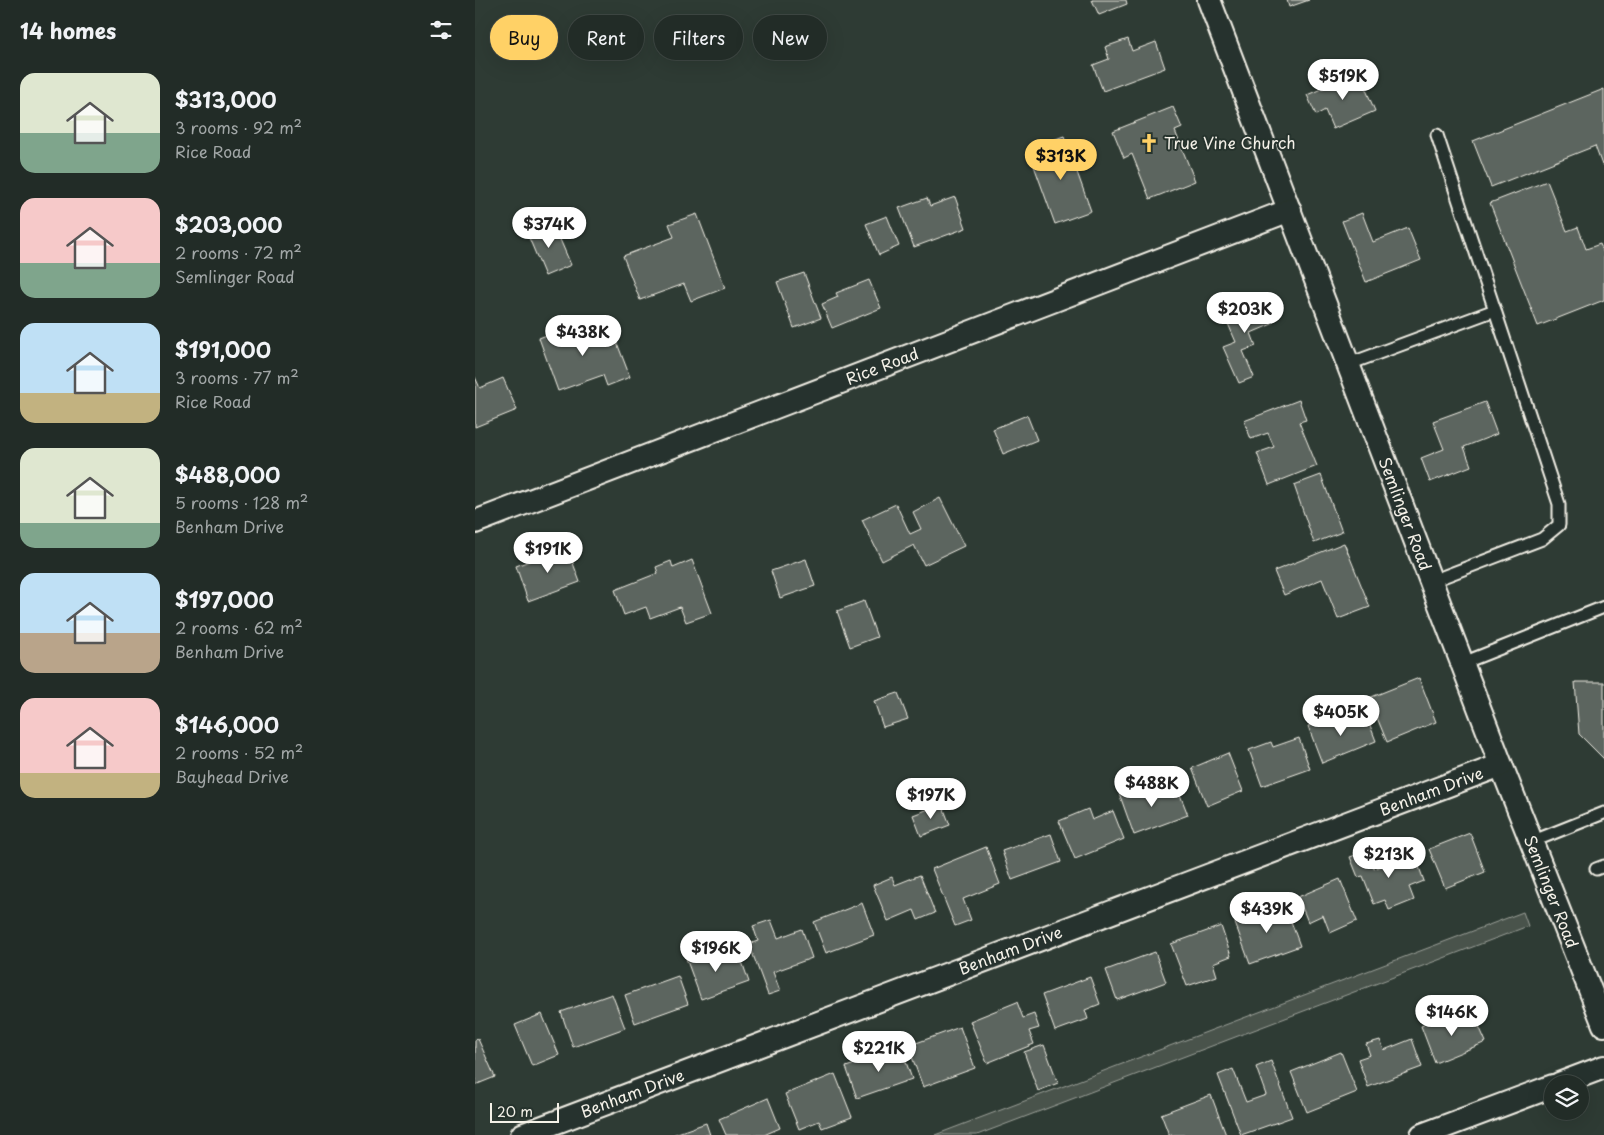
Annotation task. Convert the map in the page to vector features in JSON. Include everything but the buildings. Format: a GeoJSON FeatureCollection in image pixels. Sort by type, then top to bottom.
{"type":"FeatureCollection","features":[{"type":"Feature","properties":{"kind":"street","name":"Semlinger Road"},"geometry":{"type":"LineString","coordinates":[[1209,0],[1501,765],[1604,1026]]}},
{"type":"Feature","properties":{"kind":"street","name":"Rice Road"},"geometry":{"type":"LineString","coordinates":[[475,522],[1289,210]]}},
{"type":"Feature","properties":{"kind":"street","name":"Benham Drive"},"geometry":{"type":"LineString","coordinates":[[522,1135],[1501,765]]}},
{"type":"Feature","properties":{"kind":"street"},"geometry":{"type":"LineString","coordinates":[[1583,1075],[1604,1067]]}},
{"type":"Feature","properties":{"kind":"street"},"geometry":{"type":"LineString","coordinates":[[1422,1135],[1544,1089]]}},
{"type":"Feature","properties":{"kind":"lane"},"geometry":{"type":"LineString","coordinates":[[1432,581],[1542,539],[1559,525],[1559,504],[1437,135]]}},
{"type":"Feature","properties":{"kind":"lane"},"geometry":{"type":"LineString","coordinates":[[1349,364],[1495,310]]}},
{"type":"Feature","properties":{"kind":"lane"},"geometry":{"type":"LineString","coordinates":[[1463,664],[1604,607]]}},
{"type":"Feature","properties":{"kind":"lane"},"geometry":{"type":"LineString","coordinates":[[1531,842],[1604,813]]}},
{"type":"Feature","properties":{"kind":"shaded area"},"geometry":{"type":"Polygon","coordinates":[[[1523,912],[1528,926],[977,1135],[935,1135],[1523,912]]]}},
{"type":"Feature","properties":{"kind":"place","name":"True Vine Church"},"geometry":{"type":"Point","coordinates":[1149,143]}}]}
